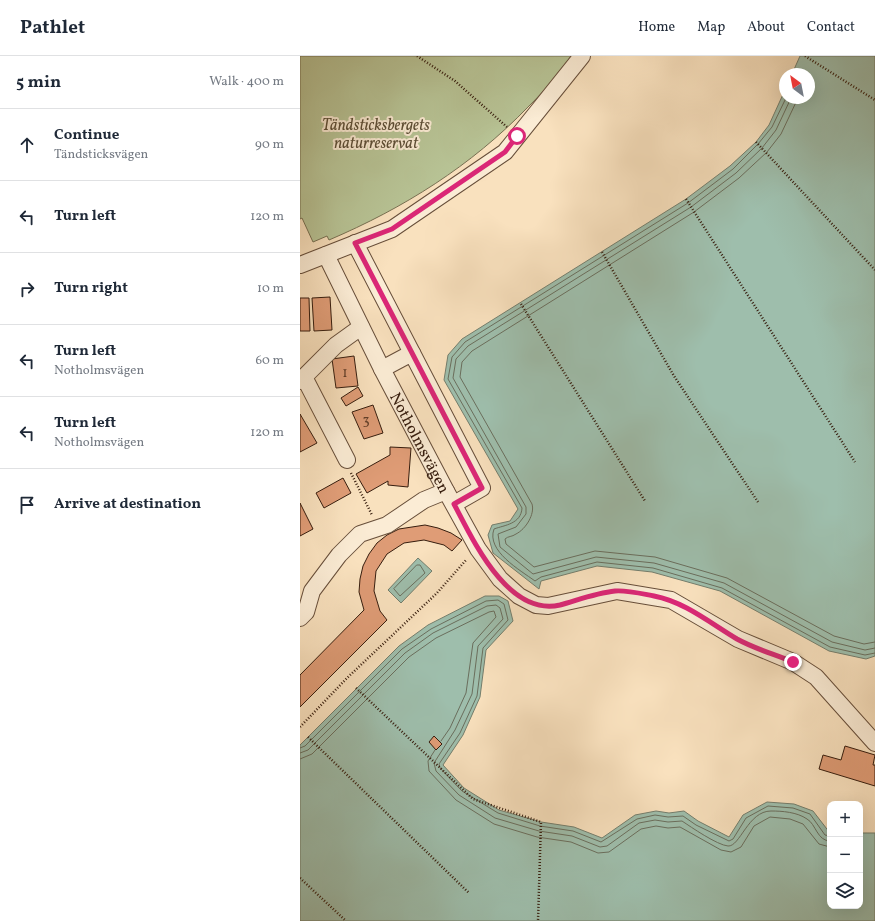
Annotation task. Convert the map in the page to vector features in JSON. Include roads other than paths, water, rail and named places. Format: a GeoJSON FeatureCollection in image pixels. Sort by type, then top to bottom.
{"type":"FeatureCollection","features":[{"type":"Feature","properties":{"kind":"street"},"geometry":{"type":"LineString","coordinates":[[300,265],[392,229],[505,152],[582,56]]}},
{"type":"Feature","properties":{"kind":"street"},"geometry":{"type":"LineString","coordinates":[[300,618],[306,612],[312,591],[339,555],[360,534],[387,525],[424,500],[450,498],[482,488],[355,243]]}},
{"type":"Feature","properties":{"kind":"street","name":"Notholmsvägen"},"geometry":{"type":"LineString","coordinates":[[326,255],[382,369],[478,549],[500,579],[519,596],[536,605],[559,605],[592,595],[617,591],[654,596],[681,605],[738,639],[793,662],[816,677],[875,743]]}},
{"type":"Feature","properties":{"kind":"street"},"geometry":{"type":"LineString","coordinates":[[347,460],[302,379],[336,345],[362,327]]}},
{"type":"Feature","properties":{"kind":"street"},"geometry":{"type":"LineString","coordinates":[[382,369],[412,353]]}},
{"type":"Feature","properties":{"kind":"water"},"geometry":{"type":"Polygon","coordinates":[[[800,56],[875,56],[875,656],[866,659],[829,651],[720,591],[652,572],[597,566],[541,581],[539,589],[493,553],[488,535],[492,525],[510,521],[518,509],[444,380],[448,355],[462,339],[686,199],[730,166],[756,142],[769,125],[779,103],[815,104],[815,68],[795,68],[800,56]]]}},
{"type":"Feature","properties":{"kind":"water"},"geometry":{"type":"Polygon","coordinates":[[[418,558],[432,571],[401,603],[388,590],[418,558]]]}},
{"type":"Feature","properties":{"kind":"water"},"geometry":{"type":"Polygon","coordinates":[[[485,596],[499,596],[508,601],[513,621],[486,650],[480,697],[463,735],[443,765],[464,788],[499,810],[541,822],[574,827],[602,838],[635,815],[656,811],[669,813],[684,811],[698,821],[729,837],[743,815],[767,802],[794,804],[813,811],[827,829],[827,909],[863,909],[863,833],[875,833],[875,921],[300,921],[300,745],[399,646],[428,625],[485,596]]]}},
{"type":"Feature","properties":{"kind":"park label","name":"Tändsticksbergets naturreservat"},"geometry":{"type":"Point","coordinates":[376,133]}}]}
